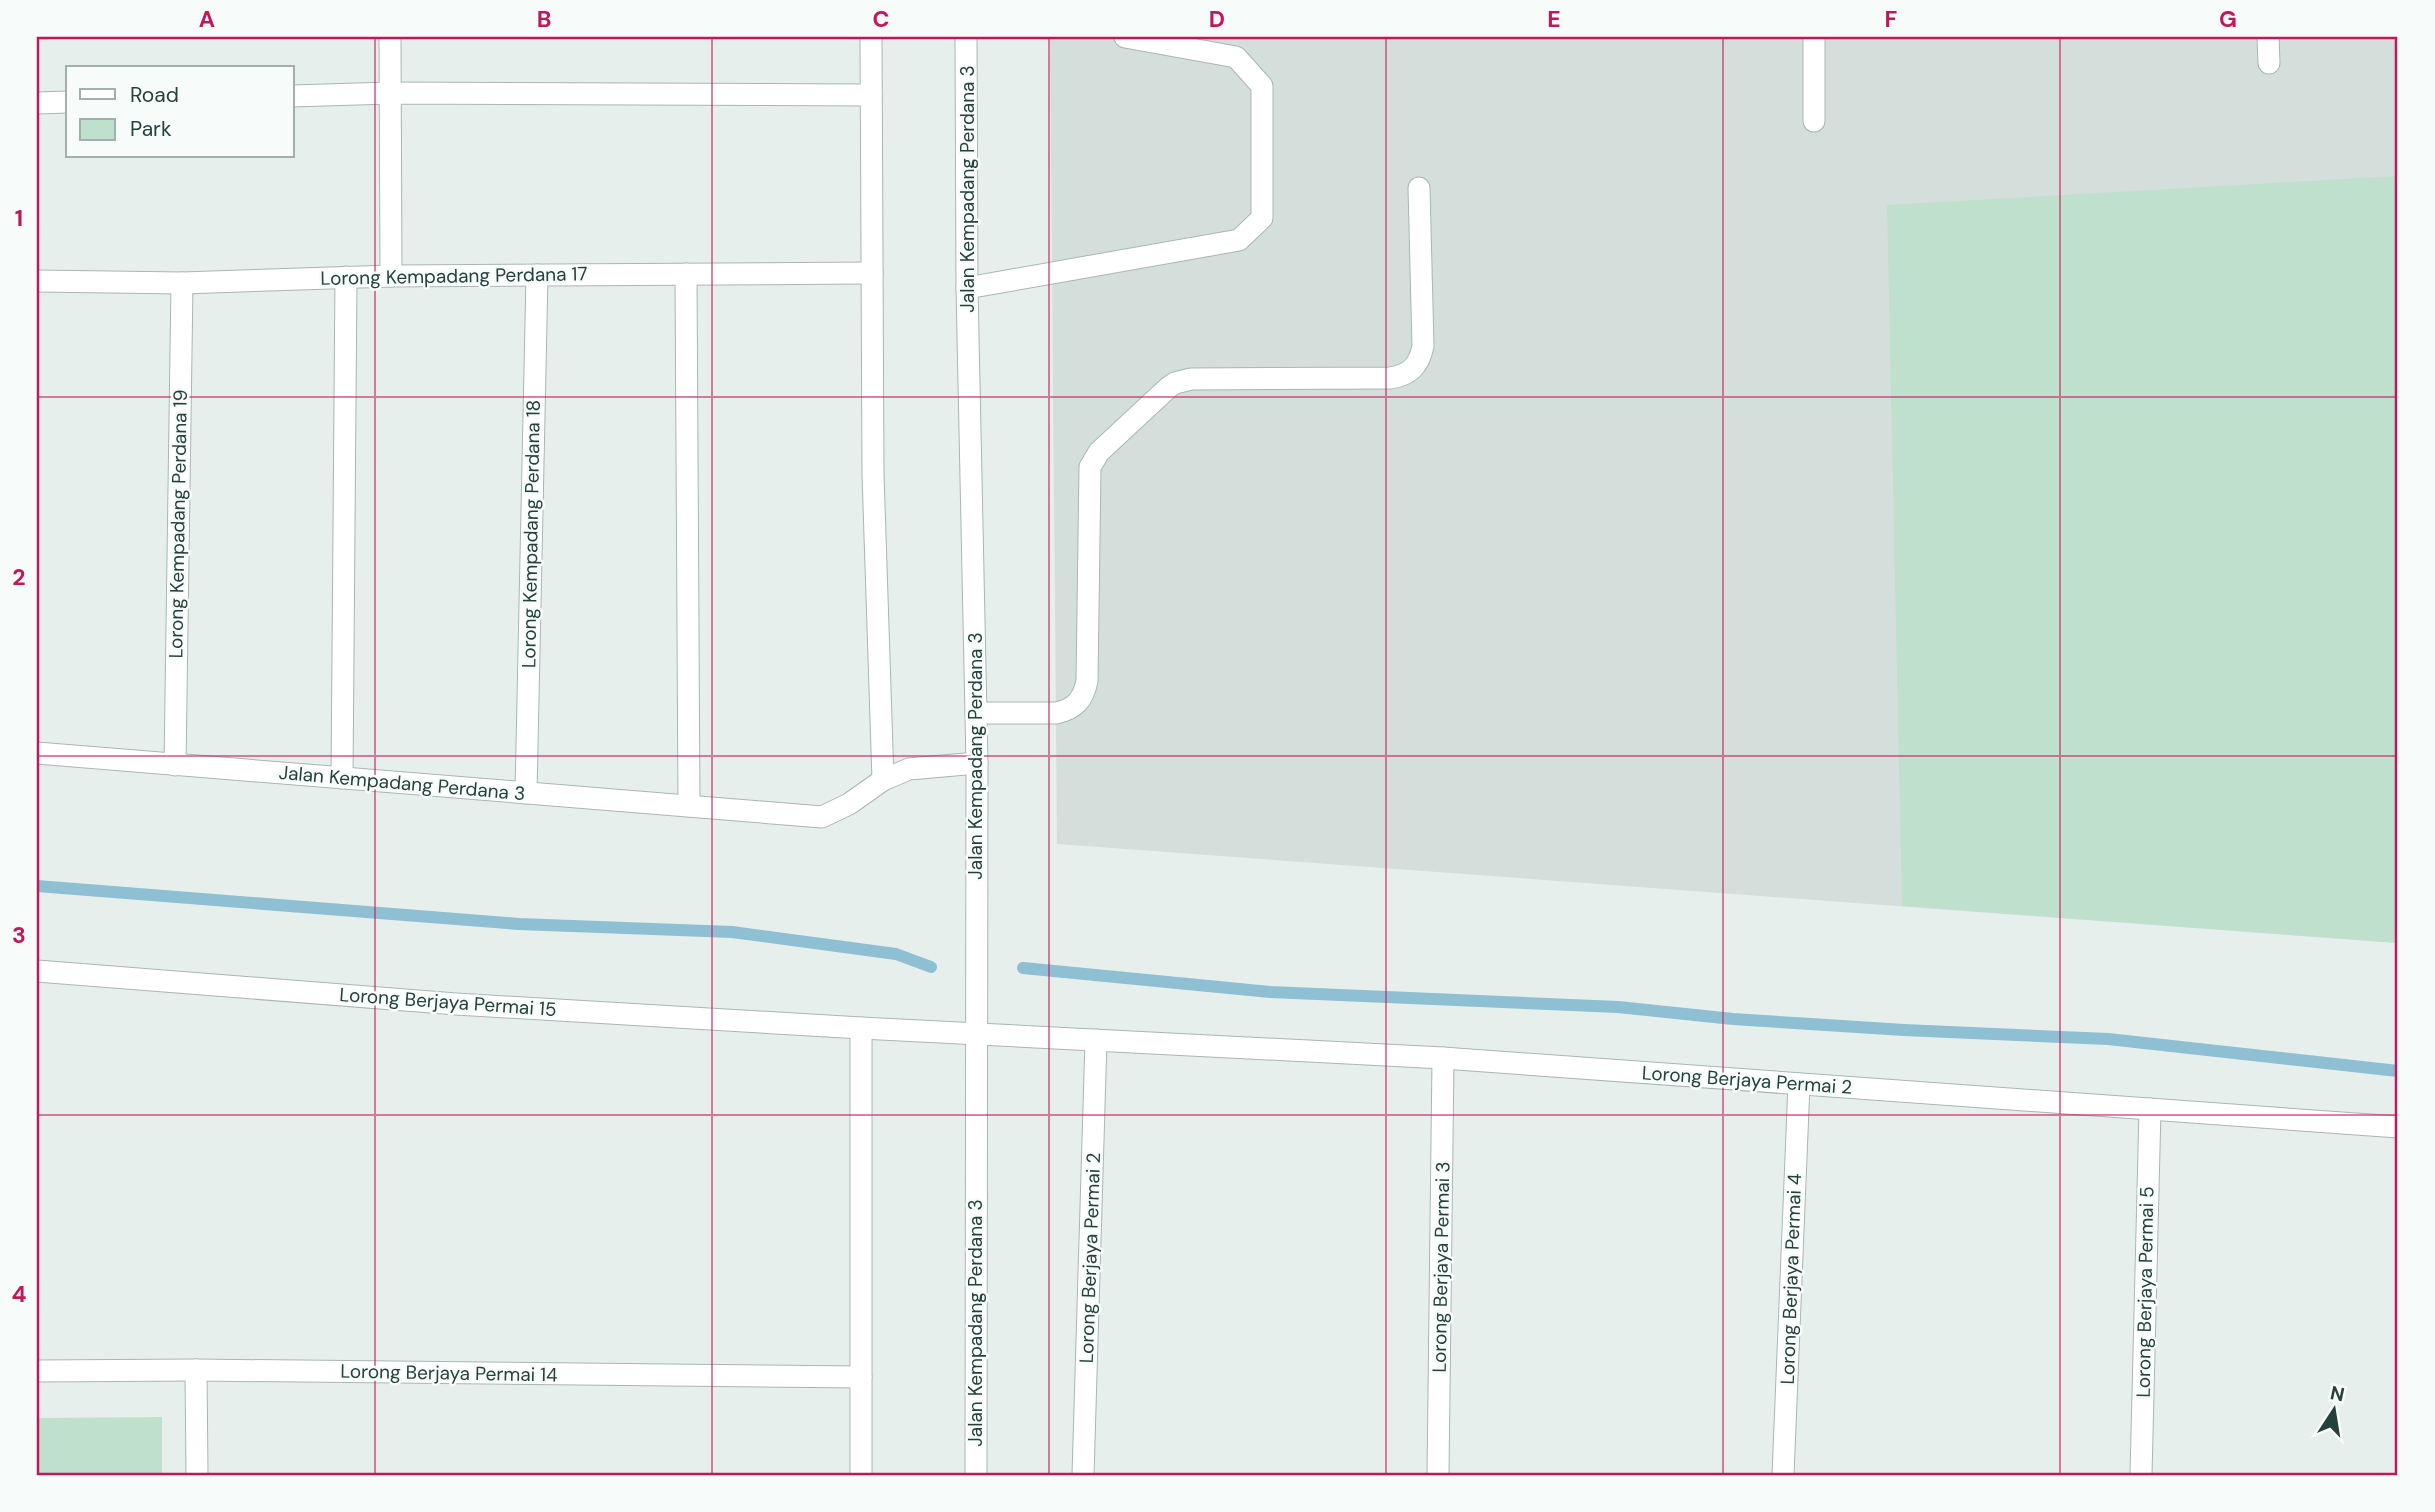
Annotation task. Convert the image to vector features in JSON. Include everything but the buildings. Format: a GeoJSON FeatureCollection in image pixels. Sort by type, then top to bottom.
{"type":"FeatureCollection","features":[{"type":"Feature","properties":{"kind":"street"},"geometry":{"type":"LineString","coordinates":[[390,37],[391,276]]}},
{"type":"Feature","properties":{"kind":"street"},"geometry":{"type":"LineString","coordinates":[[871,37],[873,474],[883,780]]}},
{"type":"Feature","properties":{"kind":"street","name":"Jalan Kempadang Perdana 3"},"geometry":{"type":"LineString","coordinates":[[966,37],[967,288],[977,762],[976,1475]]}},
{"type":"Feature","properties":{"kind":"street"},"geometry":{"type":"LineString","coordinates":[[967,288],[1239,240],[1262,219],[1262,86],[1236,57],[1125,37]]}},
{"type":"Feature","properties":{"kind":"street"},"geometry":{"type":"LineString","coordinates":[[1814,37],[1814,121]]}},
{"type":"Feature","properties":{"kind":"street"},"geometry":{"type":"LineString","coordinates":[[2268,37],[2269,63]]}},
{"type":"Feature","properties":{"kind":"street"},"geometry":{"type":"LineString","coordinates":[[294,96],[390,93],[871,95]]}},
{"type":"Feature","properties":{"kind":"street"},"geometry":{"type":"LineString","coordinates":[[37,103],[66,102]]}},
{"type":"Feature","properties":{"kind":"street"},"geometry":{"type":"LineString","coordinates":[[976,713],[1056,713],[1068,710],[1078,703],[1085,693],[1090,467],[1100,452],[1169,387],[1191,379],[1390,379],[1403,376],[1414,369],[1423,346],[1419,188]]}},
{"type":"Feature","properties":{"kind":"street","name":"Lorong Kempadang Perdana 17"},"geometry":{"type":"LineString","coordinates":[[37,281],[182,283],[391,276],[872,273]]}},
{"type":"Feature","properties":{"kind":"street"},"geometry":{"type":"LineString","coordinates":[[686,274],[688,806]]}},
{"type":"Feature","properties":{"kind":"street","name":"Lorong Kempadang Perdana 18"},"geometry":{"type":"LineString","coordinates":[[526,793],[537,275]]}},
{"type":"Feature","properties":{"kind":"street"},"geometry":{"type":"LineString","coordinates":[[342,778],[346,277]]}},
{"type":"Feature","properties":{"kind":"street","name":"Lorong Kempadang Perdana 19"},"geometry":{"type":"LineString","coordinates":[[175,765],[182,283]]}},
{"type":"Feature","properties":{"kind":"street","name":"Jalan Kempadang Perdana 3"},"geometry":{"type":"LineString","coordinates":[[37,753],[822,817],[849,804],[883,780],[909,769],[977,762]]}},
{"type":"Feature","properties":{"kind":"street","name":"Lorong Berjaya Permai 15"},"geometry":{"type":"LineString","coordinates":[[37,971],[456,1004],[975,1033]]}},
{"type":"Feature","properties":{"kind":"street"},"geometry":{"type":"LineString","coordinates":[[860,1028],[861,1475]]}},
{"type":"Feature","properties":{"kind":"street","name":"Lorong Berjaya Permai 2"},"geometry":{"type":"LineString","coordinates":[[975,1033],[1443,1058],[2398,1127]]}},
{"type":"Feature","properties":{"kind":"street","name":"Lorong Berjaya Permai 2"},"geometry":{"type":"LineString","coordinates":[[1083,1475],[1096,1040]]}},
{"type":"Feature","properties":{"kind":"street","name":"Lorong Berjaya Permai 3"},"geometry":{"type":"LineString","coordinates":[[1438,1475],[1443,1058]]}},
{"type":"Feature","properties":{"kind":"street","name":"Lorong Berjaya Permai 4"},"geometry":{"type":"LineString","coordinates":[[1783,1475],[1798,1084]]}},
{"type":"Feature","properties":{"kind":"street","name":"Lorong Berjaya Permai 5"},"geometry":{"type":"LineString","coordinates":[[2141,1475],[2150,1109]]}},
{"type":"Feature","properties":{"kind":"street"},"geometry":{"type":"LineString","coordinates":[[196,1370],[197,1475]]}},
{"type":"Feature","properties":{"kind":"street","name":"Lorong Berjaya Permai 14"},"geometry":{"type":"LineString","coordinates":[[37,1371],[196,1370],[860,1377]]}},
{"type":"Feature","properties":{"kind":"shaded area"},"geometry":{"type":"Polygon","coordinates":[[[1050,37],[2398,37],[2398,943],[1057,844],[1050,37]]]}},
{"type":"Feature","properties":{"kind":"green space"},"geometry":{"type":"Polygon","coordinates":[[[2398,176],[2398,943],[1902,906],[1887,205],[2398,176]]]}},
{"type":"Feature","properties":{"kind":"green space"},"geometry":{"type":"Polygon","coordinates":[[[162,1417],[162,1475],[37,1475],[37,1418],[162,1417]]]}},
{"type":"Feature","properties":{"kind":"waterway"},"geometry":{"type":"LineString","coordinates":[[37,886],[519,924],[732,932],[896,954],[931,967]]}},
{"type":"Feature","properties":{"kind":"waterway"},"geometry":{"type":"LineString","coordinates":[[1023,968],[1270,992],[1618,1007],[1733,1019],[2108,1039],[2398,1071]]}}]}
